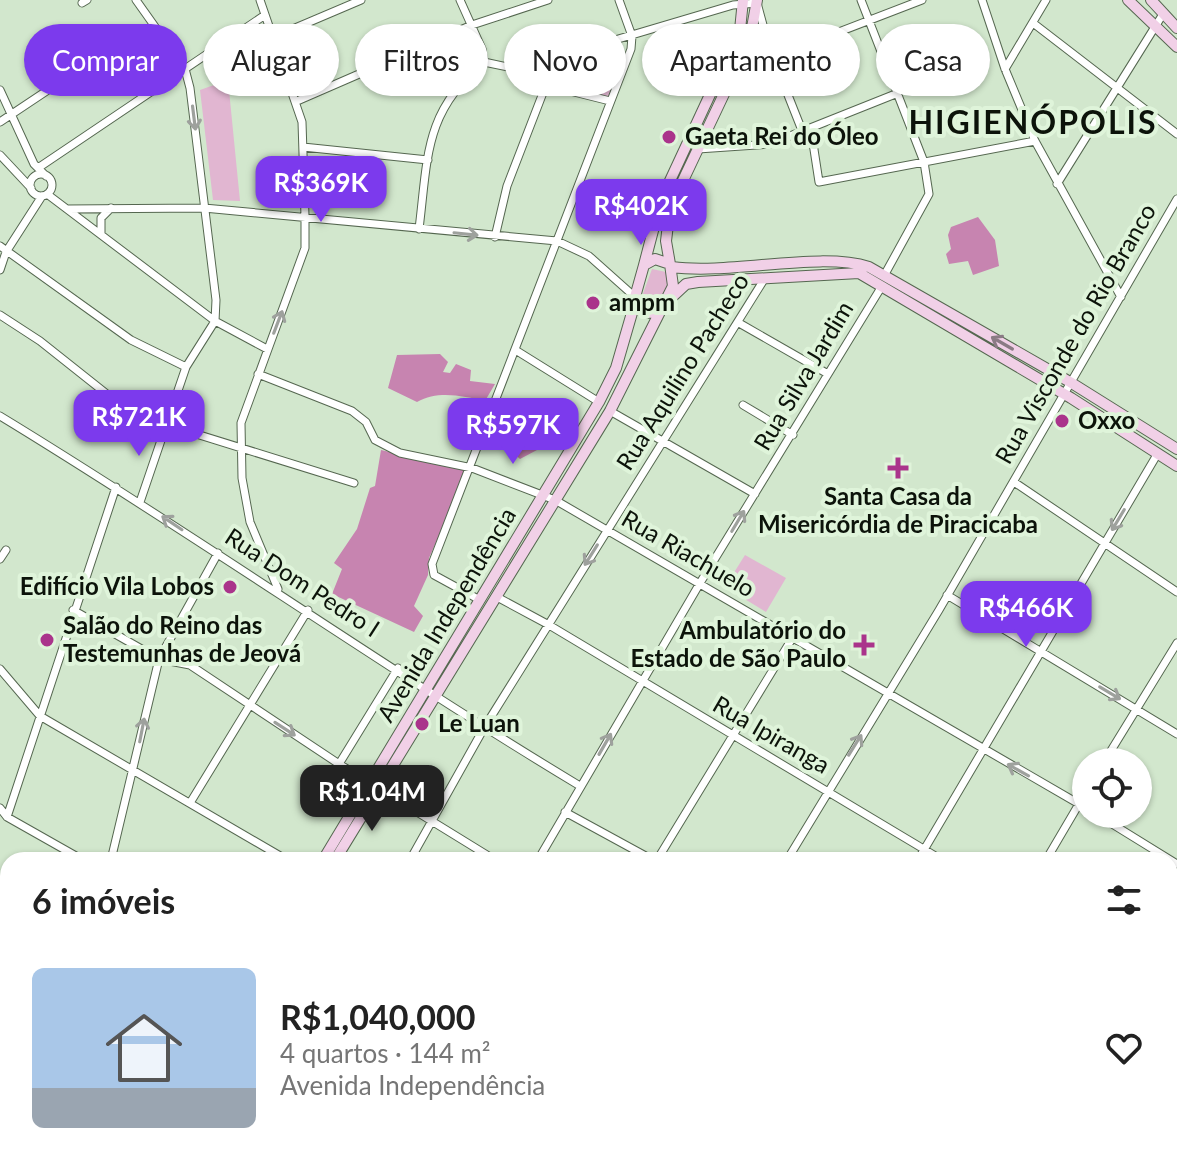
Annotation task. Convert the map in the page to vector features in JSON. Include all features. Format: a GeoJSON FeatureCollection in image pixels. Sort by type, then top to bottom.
{"type":"FeatureCollection","features":[{"type":"Feature","properties":{"kind":"main road"},"geometry":{"type":"LineString","coordinates":[[1128,0],[1177,47]]}},
{"type":"Feature","properties":{"kind":"main road"},"geometry":{"type":"LineString","coordinates":[[1151,0],[1177,28]]}},
{"type":"Feature","properties":{"kind":"main road"},"geometry":{"type":"LineString","coordinates":[[741,24],[743,2]]}},
{"type":"Feature","properties":{"kind":"main road"},"geometry":{"type":"LineString","coordinates":[[757,2],[759,24]]}},
{"type":"Feature","properties":{"kind":"main road"},"geometry":{"type":"LineString","coordinates":[[709,96],[661,200],[635,298],[646,313],[661,310],[673,286],[666,223],[723,96]]}},
{"type":"Feature","properties":{"kind":"main road"},"geometry":{"type":"LineString","coordinates":[[644,265],[655,259],[671,266]]}},
{"type":"Feature","properties":{"kind":"main road","name":"Avenida Independência"},"geometry":{"type":"LineString","coordinates":[[671,266],[712,270],[857,263],[1070,382],[1177,449]]}},
{"type":"Feature","properties":{"kind":"main road","name":"Avenida Independência"},"geometry":{"type":"LineString","coordinates":[[329,852],[497,597],[610,411],[661,310],[686,284],[844,272],[884,279],[1177,466]]}},
{"type":"Feature","properties":{"kind":"main road","name":"Avenida Independência"},"geometry":{"type":"LineString","coordinates":[[339,852],[425,688],[599,402],[616,368],[635,298]]}},
{"type":"Feature","properties":{"kind":"street"},"geometry":{"type":"LineString","coordinates":[[136,0],[153,24]]}},
{"type":"Feature","properties":{"kind":"street"},"geometry":{"type":"LineString","coordinates":[[260,0],[269,24]]}},
{"type":"Feature","properties":{"kind":"street"},"geometry":{"type":"LineString","coordinates":[[305,24],[361,0]]}},
{"type":"Feature","properties":{"kind":"street"},"geometry":{"type":"LineString","coordinates":[[460,0],[472,24]]}},
{"type":"Feature","properties":{"kind":"street"},"geometry":{"type":"LineString","coordinates":[[475,24],[548,0]]}},
{"type":"Feature","properties":{"kind":"street"},"geometry":{"type":"LineString","coordinates":[[478,599],[434,575],[432,564],[517,351],[632,36],[619,0]]}},
{"type":"Feature","properties":{"kind":"street","name":"Rua Silva Jardim"},"geometry":{"type":"LineString","coordinates":[[861,0],[876,36]]}},
{"type":"Feature","properties":{"kind":"street"},"geometry":{"type":"LineString","coordinates":[[860,25],[922,0]]}},
{"type":"Feature","properties":{"kind":"street"},"geometry":{"type":"LineString","coordinates":[[982,0],[1005,69],[1035,141],[1121,297]]}},
{"type":"Feature","properties":{"kind":"street"},"geometry":{"type":"LineString","coordinates":[[1005,69],[1046,0]]}},
{"type":"Feature","properties":{"kind":"street"},"geometry":{"type":"LineString","coordinates":[[626,38],[743,2],[757,2]]}},
{"type":"Feature","properties":{"kind":"street"},"geometry":{"type":"LineString","coordinates":[[1057,184],[1163,14]]}},
{"type":"Feature","properties":{"kind":"street"},"geometry":{"type":"LineString","coordinates":[[187,68],[265,15]]}},
{"type":"Feature","properties":{"kind":"street"},"geometry":{"type":"LineString","coordinates":[[1033,23],[1177,134]]}},
{"type":"Feature","properties":{"kind":"street"},"geometry":{"type":"LineString","coordinates":[[297,101],[355,76]]}},
{"type":"Feature","properties":{"kind":"street"},"geometry":{"type":"LineString","coordinates":[[140,502],[186,367],[215,321],[216,300],[187,84]]}},
{"type":"Feature","properties":{"kind":"street"},"geometry":{"type":"LineString","coordinates":[[2,94],[36,166],[49,179],[67,209]]}},
{"type":"Feature","properties":{"kind":"street"},"geometry":{"type":"LineString","coordinates":[[0,122],[40,96]]}},
{"type":"Feature","properties":{"kind":"street"},"geometry":{"type":"LineString","coordinates":[[32,184],[36,166],[144,96]]}},
{"type":"Feature","properties":{"kind":"street"},"geometry":{"type":"LineString","coordinates":[[279,591],[250,522],[241,423],[305,248],[303,147],[295,96]]}},
{"type":"Feature","properties":{"kind":"street"},"geometry":{"type":"LineString","coordinates":[[419,229],[436,120],[448,96]]}},
{"type":"Feature","properties":{"kind":"street"},"geometry":{"type":"LineString","coordinates":[[495,237],[507,186],[542,96]]}},
{"type":"Feature","properties":{"kind":"street"},"geometry":{"type":"LineString","coordinates":[[590,96],[610,101]]}},
{"type":"Feature","properties":{"kind":"street"},"geometry":{"type":"LineString","coordinates":[[791,96],[807,132],[819,182],[1035,141]]}},
{"type":"Feature","properties":{"kind":"street"},"geometry":{"type":"LineString","coordinates":[[698,149],[770,144],[807,132],[891,96]]}},
{"type":"Feature","properties":{"kind":"street","name":"Rua Silva Jardim"},"geometry":{"type":"LineString","coordinates":[[542,852],[699,585],[793,435],[884,279],[929,194],[924,162],[899,96]]}},
{"type":"Feature","properties":{"kind":"street"},"geometry":{"type":"LineString","coordinates":[[303,147],[428,160]]}},
{"type":"Feature","properties":{"kind":"street"},"geometry":{"type":"LineString","coordinates":[[0,155],[44,195],[101,233],[215,321],[267,349]]}},
{"type":"Feature","properties":{"kind":"street"},"geometry":{"type":"LineString","coordinates":[[32,184],[49,179]]}},
{"type":"Feature","properties":{"kind":"street"},"geometry":{"type":"LineString","coordinates":[[0,270],[3,249],[44,195],[49,179]]}},
{"type":"Feature","properties":{"kind":"street","name":"Rua Visconde do Rio Branco"},"geometry":{"type":"LineString","coordinates":[[792,852],[1014,482],[1177,199]]}},
{"type":"Feature","properties":{"kind":"street"},"geometry":{"type":"LineString","coordinates":[[101,233],[104,213],[112,208]]}},
{"type":"Feature","properties":{"kind":"street"},"geometry":{"type":"LineString","coordinates":[[67,209],[204,208],[557,241],[589,256],[635,298]]}},
{"type":"Feature","properties":{"kind":"street"},"geometry":{"type":"LineString","coordinates":[[3,249],[131,340],[186,367]]}},
{"type":"Feature","properties":{"kind":"street","name":"Rua Aquilino Pacheco"},"geometry":{"type":"LineString","coordinates":[[415,852],[484,728],[767,276]]}},
{"type":"Feature","properties":{"kind":"street"},"geometry":{"type":"LineString","coordinates":[[0,315],[131,411],[354,483]]}},
{"type":"Feature","properties":{"kind":"street"},"geometry":{"type":"LineString","coordinates":[[739,323],[828,374]]}},
{"type":"Feature","properties":{"kind":"street"},"geometry":{"type":"LineString","coordinates":[[517,351],[599,402]]}},
{"type":"Feature","properties":{"kind":"street","name":"Rua Riachuelo"},"geometry":{"type":"LineString","coordinates":[[258,374],[352,411],[366,422],[375,440],[400,453],[472,468],[555,500],[1072,800]]}},
{"type":"Feature","properties":{"kind":"street"},"geometry":{"type":"LineString","coordinates":[[743,405],[793,435]]}},
{"type":"Feature","properties":{"kind":"street"},"geometry":{"type":"LineString","coordinates":[[610,411],[755,494]]}},
{"type":"Feature","properties":{"kind":"street","name":"Rua Dom Pedro I"},"geometry":{"type":"LineString","coordinates":[[0,416],[140,502],[398,668],[434,696],[580,786]]}},
{"type":"Feature","properties":{"kind":"street"},"geometry":{"type":"LineString","coordinates":[[924,850],[1158,453]]}},
{"type":"Feature","properties":{"kind":"street"},"geometry":{"type":"LineString","coordinates":[[1014,482],[1177,592]]}},
{"type":"Feature","properties":{"kind":"street"},"geometry":{"type":"LineString","coordinates":[[7,817],[116,487]]}},
{"type":"Feature","properties":{"kind":"street"},"geometry":{"type":"LineString","coordinates":[[0,559],[6,550]]}},
{"type":"Feature","properties":{"kind":"street"},"geometry":{"type":"LineString","coordinates":[[113,852],[159,659],[218,553]]}},
{"type":"Feature","properties":{"kind":"street"},"geometry":{"type":"LineString","coordinates":[[257,578],[266,564]]}},
{"type":"Feature","properties":{"kind":"street"},"geometry":{"type":"LineString","coordinates":[[947,595],[1177,734]]}},
{"type":"Feature","properties":{"kind":"street","name":"Rua Ipiranga"},"geometry":{"type":"LineString","coordinates":[[497,597],[549,625],[928,852]]}},
{"type":"Feature","properties":{"kind":"street"},"geometry":{"type":"LineString","coordinates":[[73,610],[159,659],[190,665],[339,764],[482,852]]}},
{"type":"Feature","properties":{"kind":"street"},"geometry":{"type":"LineString","coordinates":[[190,803],[308,610]]}},
{"type":"Feature","properties":{"kind":"street"},"geometry":{"type":"LineString","coordinates":[[660,852],[793,637]]}},
{"type":"Feature","properties":{"kind":"street"},"geometry":{"type":"LineString","coordinates":[[1112,748],[1177,643]]}},
{"type":"Feature","properties":{"kind":"street"},"geometry":{"type":"LineString","coordinates":[[1168,658],[1177,663]]}},
{"type":"Feature","properties":{"kind":"street"},"geometry":{"type":"LineString","coordinates":[[339,764],[398,668]]}},
{"type":"Feature","properties":{"kind":"street"},"geometry":{"type":"LineString","coordinates":[[0,669],[40,716],[273,852]]}},
{"type":"Feature","properties":{"kind":"street"},"geometry":{"type":"LineString","coordinates":[[0,808],[7,817],[69,852]]}},
{"type":"Feature","properties":{"kind":"street"},"geometry":{"type":"LineString","coordinates":[[565,812],[640,852]]}},
{"type":"Feature","properties":{"kind":"street"},"geometry":{"type":"LineString","coordinates":[[1051,852],[1072,821]]}},
{"type":"Feature","properties":{"kind":"street"},"geometry":{"type":"LineString","coordinates":[[1118,828],[1156,852]]}},
{"type":"Feature","properties":{"kind":"shaded area"},"geometry":{"type":"Polygon","coordinates":[[[203,89],[203,96],[230,96],[240,201],[213,200],[200,90],[203,89]]]}},
{"type":"Feature","properties":{"kind":"shaded area"},"geometry":{"type":"Polygon","coordinates":[[[978,217],[995,240],[999,266],[973,275],[968,261],[949,264],[946,254],[951,249],[948,235],[951,227],[978,217]]]}},
{"type":"Feature","properties":{"kind":"shaded area"},"geometry":{"type":"Polygon","coordinates":[[[652,269],[666,272],[668,282],[660,305],[653,307],[641,299],[652,269]]]}},
{"type":"Feature","properties":{"kind":"shaded area"},"geometry":{"type":"Polygon","coordinates":[[[440,354],[448,362],[443,372],[450,373],[456,364],[471,370],[470,381],[495,384],[485,401],[442,395],[417,402],[388,388],[397,355],[440,354]]]}},
{"type":"Feature","properties":{"kind":"shaded area"},"geometry":{"type":"Polygon","coordinates":[[[545,404],[554,412],[537,450],[520,459],[492,433],[497,425],[505,429],[506,421],[512,425],[523,405],[539,412],[545,404]]]}},
{"type":"Feature","properties":{"kind":"shaded area"},"geometry":{"type":"Polygon","coordinates":[[[381,450],[468,470],[429,558],[428,575],[414,606],[423,616],[414,632],[332,594],[342,569],[334,563],[357,529],[370,488],[375,486],[381,450]]]}},
{"type":"Feature","properties":{"kind":"shaded area"},"geometry":{"type":"Polygon","coordinates":[[[745,555],[786,578],[766,612],[725,587],[745,555]]]}},
{"type":"Feature","properties":{"kind":"place","name":"Gaeta Rei do Óleo"},"geometry":{"type":"Point","coordinates":[669,137]}},
{"type":"Feature","properties":{"kind":"place","name":"ampm"},"geometry":{"type":"Point","coordinates":[593,303]}},
{"type":"Feature","properties":{"kind":"place","name":"Oxxo"},"geometry":{"type":"Point","coordinates":[1062,421]}},
{"type":"Feature","properties":{"kind":"place","name":"Santa Casa da Misericórdia de Piracicaba"},"geometry":{"type":"Point","coordinates":[898,468]}},
{"type":"Feature","properties":{"kind":"place","name":"Edifício Vila Lobos"},"geometry":{"type":"Point","coordinates":[230,587]}},
{"type":"Feature","properties":{"kind":"place","name":"Salão do Reino das Testemunhas de Jeová"},"geometry":{"type":"Point","coordinates":[47,640]}},
{"type":"Feature","properties":{"kind":"place","name":"Ambulatório do Estado de São Paulo"},"geometry":{"type":"Point","coordinates":[864,645]}},
{"type":"Feature","properties":{"kind":"place","name":"Le Luan"},"geometry":{"type":"Point","coordinates":[422,724]}},
{"type":"Feature","properties":{"kind":"district","name":"HIGIENÓPOLIS"},"geometry":{"type":"Point","coordinates":[1033,123]}}]}
